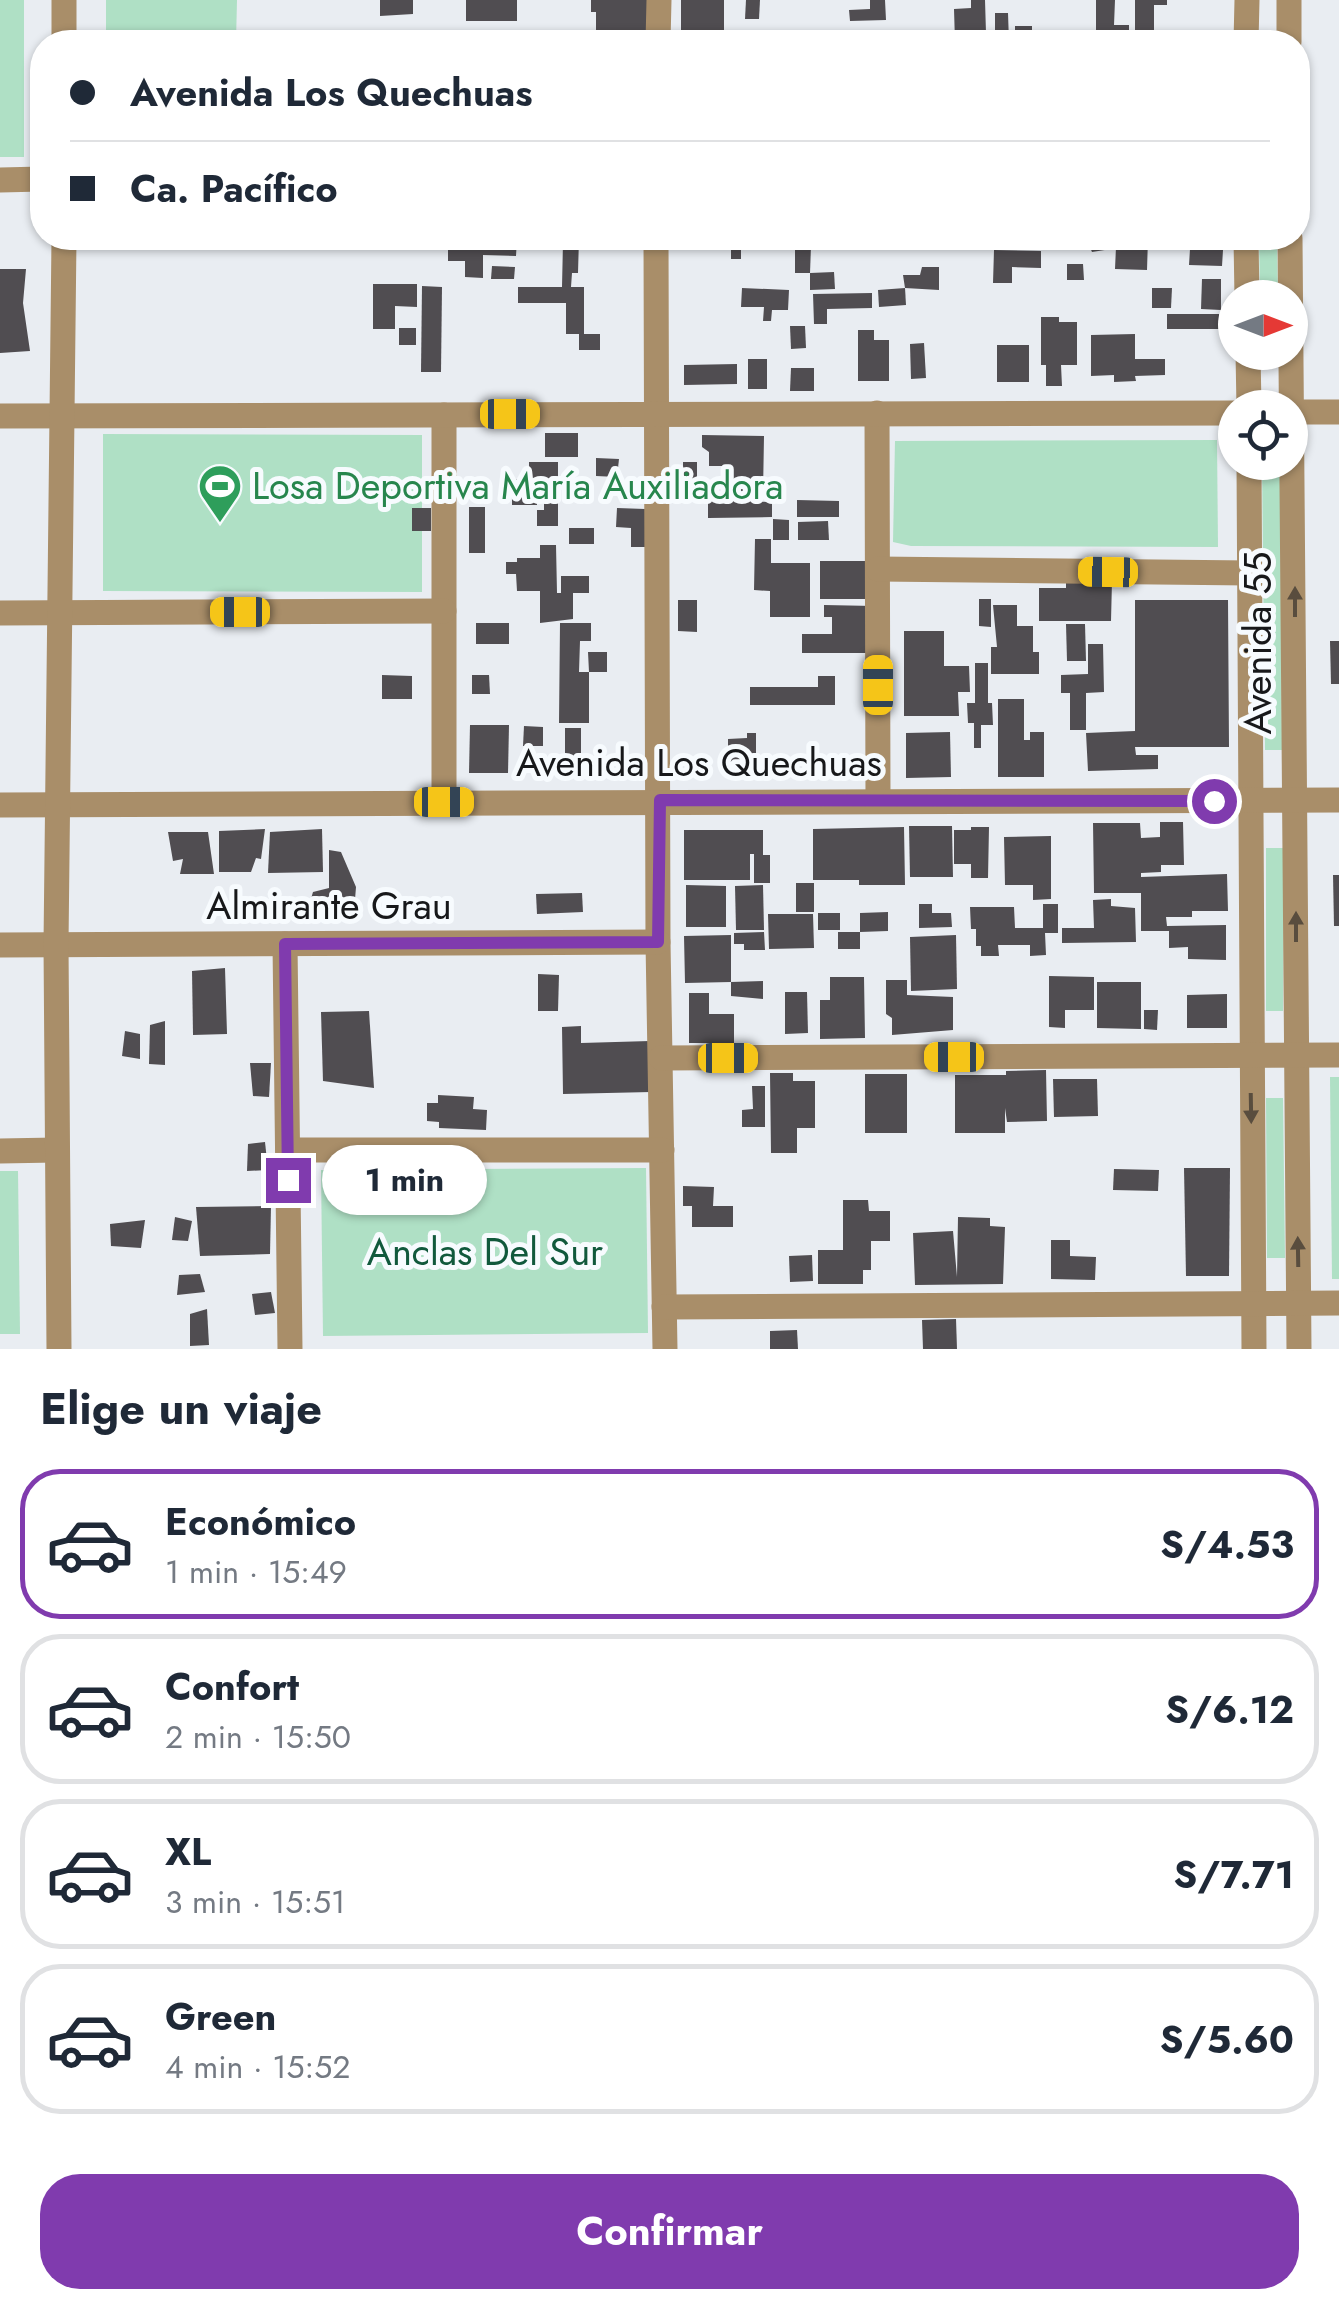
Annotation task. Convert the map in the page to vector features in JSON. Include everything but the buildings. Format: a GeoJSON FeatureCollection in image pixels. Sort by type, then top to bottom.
{"type":"FeatureCollection","features":[{"type":"Feature","properties":{"kind":"street"},"geometry":{"type":"LineString","coordinates":[[64,0],[64,30]]}},
{"type":"Feature","properties":{"kind":"street"},"geometry":{"type":"LineString","coordinates":[[658,30],[659,0]]}},
{"type":"Feature","properties":{"kind":"street"},"geometry":{"type":"LineString","coordinates":[[1246,30],[1247,0]]}},
{"type":"Feature","properties":{"kind":"street"},"geometry":{"type":"LineString","coordinates":[[1289,0],[1289,30]]}},
{"type":"Feature","properties":{"kind":"street"},"geometry":{"type":"LineString","coordinates":[[0,180],[30,180]]}},
{"type":"Feature","properties":{"kind":"street"},"geometry":{"type":"LineString","coordinates":[[58,1349],[56,944],[64,250]]}},
{"type":"Feature","properties":{"kind":"street"},"geometry":{"type":"LineString","coordinates":[[656,250],[658,942],[666,1349]]}},
{"type":"Feature","properties":{"kind":"street"},"geometry":{"type":"LineString","coordinates":[[1246,250],[1246,280]]}},
{"type":"Feature","properties":{"kind":"street","name":"Avenida 55"},"geometry":{"type":"LineString","coordinates":[[1290,250],[1292,390]]}},
{"type":"Feature","properties":{"kind":"street"},"geometry":{"type":"LineString","coordinates":[[1308,412],[1339,412]]}},
{"type":"Feature","properties":{"kind":"street"},"geometry":{"type":"LineString","coordinates":[[0,416],[1218,413]]}},
{"type":"Feature","properties":{"kind":"street"},"geometry":{"type":"LineString","coordinates":[[877,414],[878,800]]}},
{"type":"Feature","properties":{"kind":"street"},"geometry":{"type":"LineString","coordinates":[[444,415],[444,802]]}},
{"type":"Feature","properties":{"kind":"street","name":"Avenida 55"},"geometry":{"type":"LineString","coordinates":[[1249,480],[1254,1349]]}},
{"type":"Feature","properties":{"kind":"street","name":"Avenida 55"},"geometry":{"type":"LineString","coordinates":[[1293,480],[1299,1349]]}},
{"type":"Feature","properties":{"kind":"street"},"geometry":{"type":"LineString","coordinates":[[878,569],[1250,574]]}},
{"type":"Feature","properties":{"kind":"street"},"geometry":{"type":"LineString","coordinates":[[0,612],[444,612]]}},
{"type":"Feature","properties":{"kind":"street","name":"Avenida Los Quechuas"},"geometry":{"type":"LineString","coordinates":[[0,805],[1339,800]]}},
{"type":"Feature","properties":{"kind":"street","name":"Almirante Grau"},"geometry":{"type":"LineString","coordinates":[[0,945],[658,942]]}},
{"type":"Feature","properties":{"kind":"street"},"geometry":{"type":"LineString","coordinates":[[285,944],[290,1349]]}},
{"type":"Feature","properties":{"kind":"street"},"geometry":{"type":"LineString","coordinates":[[661,1058],[1339,1055]]}},
{"type":"Feature","properties":{"kind":"street"},"geometry":{"type":"LineString","coordinates":[[0,1151],[56,1150]]}},
{"type":"Feature","properties":{"kind":"street"},"geometry":{"type":"LineString","coordinates":[[288,1150],[662,1150]]}},
{"type":"Feature","properties":{"kind":"street"},"geometry":{"type":"LineString","coordinates":[[664,1306],[1339,1303]]}},
{"type":"Feature","properties":{"kind":"green space"},"geometry":{"type":"Polygon","coordinates":[[[0,0],[24,0],[24,157],[0,157],[0,0]]]}},
{"type":"Feature","properties":{"kind":"green space"},"geometry":{"type":"Polygon","coordinates":[[[106,0],[237,0],[236,30],[106,30],[106,0]]]}},
{"type":"Feature","properties":{"kind":"green space"},"geometry":{"type":"Polygon","coordinates":[[[1259,250],[1277,250],[1278,280],[1260,280],[1259,250]]]}},
{"type":"Feature","properties":{"kind":"green space"},"geometry":{"type":"Polygon","coordinates":[[[103,434],[422,435],[422,592],[103,591],[103,434]]]}},
{"type":"Feature","properties":{"kind":"green space"},"geometry":{"type":"Polygon","coordinates":[[[1217,440],[1218,547],[911,546],[893,542],[895,441],[1217,440]]]}},
{"type":"Feature","properties":{"kind":"green space"},"geometry":{"type":"Polygon","coordinates":[[[1262,480],[1280,480],[1282,750],[1265,750],[1262,480]]]}},
{"type":"Feature","properties":{"kind":"green space"},"geometry":{"type":"Polygon","coordinates":[[[1266,848],[1284,848],[1283,1011],[1266,1011],[1266,848]]]}},
{"type":"Feature","properties":{"kind":"green space"},"geometry":{"type":"Polygon","coordinates":[[[1330,1077],[1339,1077],[1339,1279],[1332,1279],[1330,1077]]]}},
{"type":"Feature","properties":{"kind":"green space"},"geometry":{"type":"Polygon","coordinates":[[[1266,1098],[1283,1098],[1285,1258],[1267,1258],[1266,1098]]]}},
{"type":"Feature","properties":{"kind":"green space","name":"Anclas Del Sur"},"geometry":{"type":"Polygon","coordinates":[[[646,1168],[648,1333],[323,1336],[321,1170],[646,1168]]]}},
{"type":"Feature","properties":{"kind":"green space"},"geometry":{"type":"Polygon","coordinates":[[[0,1171],[18,1171],[20,1334],[0,1334],[0,1171]]]}},
{"type":"Feature","properties":{"kind":"place","name":"Losa Deportiva María Auxiliadora"},"geometry":{"type":"Point","coordinates":[220,524]}},
{"type":"Feature","properties":{"kind":"route"},"geometry":{"type":"LineString","coordinates":[[288,1180],[285,944],[658,942],[660,800],[1214,801]]}}]}
